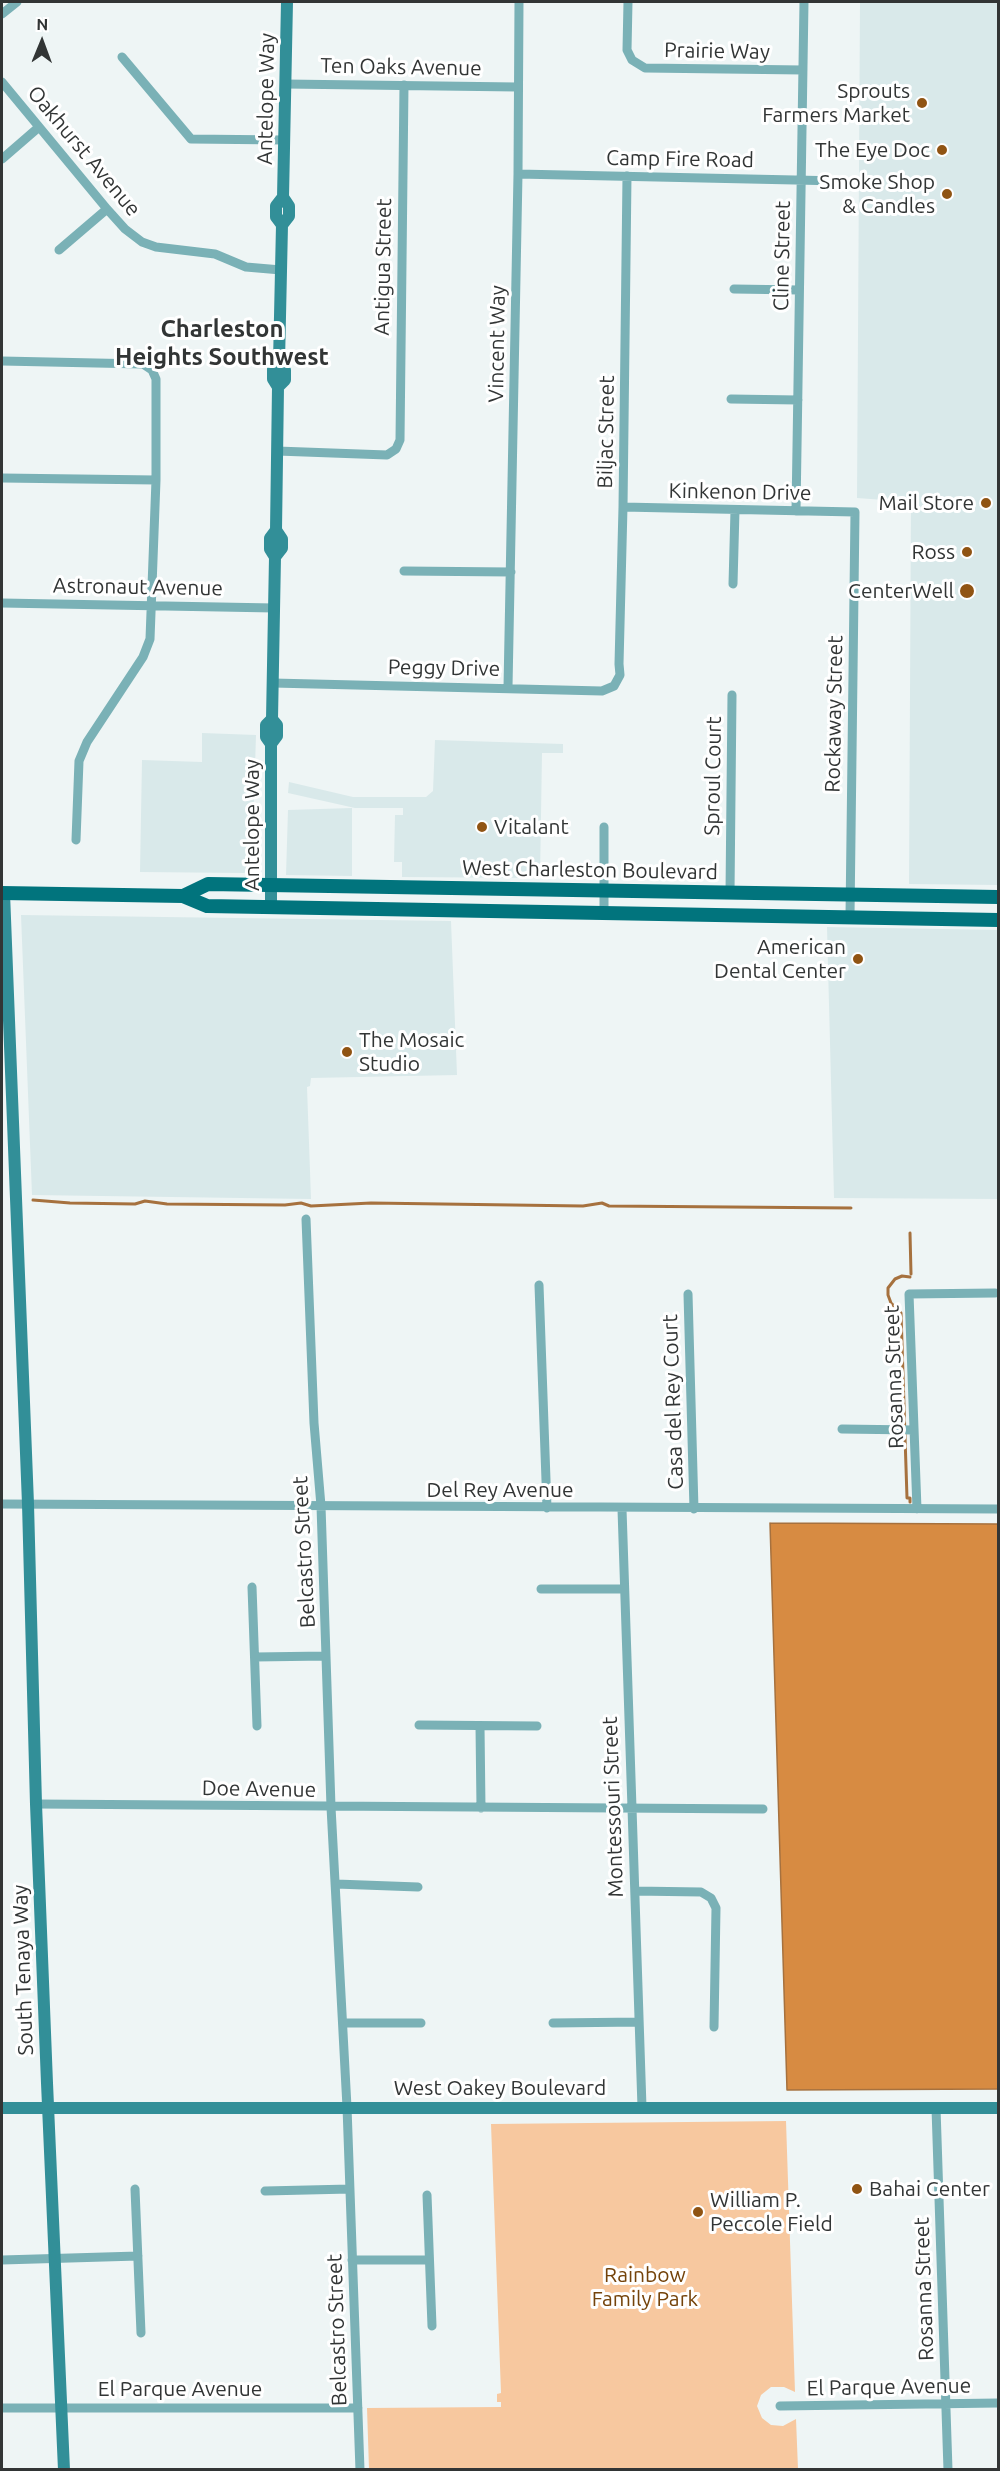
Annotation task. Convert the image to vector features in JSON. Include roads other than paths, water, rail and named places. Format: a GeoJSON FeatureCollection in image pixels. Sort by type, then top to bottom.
{"type":"FeatureCollection","features":[{"type":"Feature","properties":{"kind":"main road","name":"West Charleston Boulevard"},"geometry":{"type":"LineString","coordinates":[[183,896],[208,884],[999,897]]}},
{"type":"Feature","properties":{"kind":"main road","name":"West Charleston Boulevard"},"geometry":{"type":"LineString","coordinates":[[3,893],[183,896],[207,906],[999,920]]}},
{"type":"Feature","properties":{"kind":"street","name":"Antelope Way"},"geometry":{"type":"LineString","coordinates":[[272,907],[271,744],[266,737],[266,725],[272,718],[275,557],[282,549],[282,539],[276,530],[278,387],[285,380],[285,370],[279,362],[282,225],[276,216],[276,206],[283,197],[287,2]]}},
{"type":"Feature","properties":{"kind":"street","name":"Vincent Way"},"geometry":{"type":"LineString","coordinates":[[508,687],[519,2]]}},
{"type":"Feature","properties":{"kind":"street","name":"Prairie Way"},"geometry":{"type":"LineString","coordinates":[[628,2],[627,50],[632,60],[645,68],[803,70]]}},
{"type":"Feature","properties":{"kind":"street","name":"Cline Street"},"geometry":{"type":"LineString","coordinates":[[796,511],[804,2]]}},
{"type":"Feature","properties":{"kind":"street"},"geometry":{"type":"LineString","coordinates":[[2,15],[13,3]]}},
{"type":"Feature","properties":{"kind":"street"},"geometry":{"type":"LineString","coordinates":[[122,57],[191,139],[284,140]]}},
{"type":"Feature","properties":{"kind":"street","name":"Oakhurst Avenue"},"geometry":{"type":"LineString","coordinates":[[2,82],[107,209],[125,229],[142,242],[156,247],[215,254],[246,267],[281,270]]}},
{"type":"Feature","properties":{"kind":"street","name":"Ten Oaks Avenue"},"geometry":{"type":"LineString","coordinates":[[285,84],[517,87]]}},
{"type":"Feature","properties":{"kind":"street","name":"Antigua Street"},"geometry":{"type":"LineString","coordinates":[[277,451],[387,455],[396,449],[400,440],[404,85]]}},
{"type":"Feature","properties":{"kind":"street"},"geometry":{"type":"LineString","coordinates":[[2,159],[39,127]]}},
{"type":"Feature","properties":{"kind":"street","name":"Camp Fire Road"},"geometry":{"type":"LineString","coordinates":[[518,174],[842,181]]}},
{"type":"Feature","properties":{"kind":"street","name":"Biljac Street"},"geometry":{"type":"LineString","coordinates":[[614,686],[620,675],[627,176]]}},
{"type":"Feature","properties":{"kind":"street"},"geometry":{"type":"LineString","coordinates":[[59,250],[107,209]]}},
{"type":"Feature","properties":{"kind":"street"},"geometry":{"type":"LineString","coordinates":[[734,289],[799,290]]}},
{"type":"Feature","properties":{"kind":"street"},"geometry":{"type":"LineString","coordinates":[[2,361],[143,364],[152,370],[156,379],[158,392],[156,480],[150,639],[143,657],[87,742],[78,760],[76,840]]}},
{"type":"Feature","properties":{"kind":"street"},"geometry":{"type":"LineString","coordinates":[[731,399],[798,400]]}},
{"type":"Feature","properties":{"kind":"street"},"geometry":{"type":"LineString","coordinates":[[2,478],[156,480]]}},
{"type":"Feature","properties":{"kind":"street","name":"Kinkenon Drive"},"geometry":{"type":"LineString","coordinates":[[623,507],[855,512]]}},
{"type":"Feature","properties":{"kind":"street"},"geometry":{"type":"LineString","coordinates":[[733,584],[735,510]]}},
{"type":"Feature","properties":{"kind":"street","name":"Rockaway Street"},"geometry":{"type":"LineString","coordinates":[[849,916],[855,512]]}},
{"type":"Feature","properties":{"kind":"street"},"geometry":{"type":"LineString","coordinates":[[404,571],[511,572]]}},
{"type":"Feature","properties":{"kind":"street","name":"Astronaut Avenue"},"geometry":{"type":"LineString","coordinates":[[2,603],[274,608]]}},
{"type":"Feature","properties":{"kind":"street","name":"Peggy Drive"},"geometry":{"type":"LineString","coordinates":[[273,683],[602,691],[614,686]]}},
{"type":"Feature","properties":{"kind":"street","name":"Sproul Court"},"geometry":{"type":"LineString","coordinates":[[730,893],[732,694]]}},
{"type":"Feature","properties":{"kind":"street"},"geometry":{"type":"LineString","coordinates":[[604,827],[604,912]]}},
{"type":"Feature","properties":{"kind":"street","name":"South Tenaya Way"},"geometry":{"type":"LineString","coordinates":[[3,893],[28,1504],[36,1804],[64,2469]]}},
{"type":"Feature","properties":{"kind":"street","name":"Belcastro Street"},"geometry":{"type":"LineString","coordinates":[[306,1219],[347,2107],[360,2469]]}},
{"type":"Feature","properties":{"kind":"street"},"geometry":{"type":"LineString","coordinates":[[539,1285],[547,1508]]}},
{"type":"Feature","properties":{"kind":"street","name":"Rosanna Street"},"geometry":{"type":"LineString","coordinates":[[917,1509],[909,1294],[994,1293]]}},
{"type":"Feature","properties":{"kind":"street","name":"Casa del Rey Court"},"geometry":{"type":"LineString","coordinates":[[688,1294],[694,1509]]}},
{"type":"Feature","properties":{"kind":"street"},"geometry":{"type":"LineString","coordinates":[[842,1429],[914,1430]]}},
{"type":"Feature","properties":{"kind":"street","name":"Del Rey Avenue"},"geometry":{"type":"LineString","coordinates":[[2,1504],[622,1509],[999,1509]]}},
{"type":"Feature","properties":{"kind":"street","name":"Montessouri Street"},"geometry":{"type":"LineString","coordinates":[[622,1509],[630,1808],[642,2107]]}},
{"type":"Feature","properties":{"kind":"street"},"geometry":{"type":"LineString","coordinates":[[252,1587],[256,1726]]}},
{"type":"Feature","properties":{"kind":"street"},"geometry":{"type":"LineString","coordinates":[[541,1589],[623,1589]]}},
{"type":"Feature","properties":{"kind":"street"},"geometry":{"type":"LineString","coordinates":[[255,1657],[326,1656]]}},
{"type":"Feature","properties":{"kind":"street"},"geometry":{"type":"LineString","coordinates":[[419,1725],[537,1726]]}},
{"type":"Feature","properties":{"kind":"street"},"geometry":{"type":"LineString","coordinates":[[480,1726],[481,1808]]}},
{"type":"Feature","properties":{"kind":"street","name":"Doe Avenue"},"geometry":{"type":"LineString","coordinates":[[36,1804],[332,1808],[763,1809]]}},
{"type":"Feature","properties":{"kind":"street"},"geometry":{"type":"LineString","coordinates":[[336,1884],[418,1887]]}},
{"type":"Feature","properties":{"kind":"street"},"geometry":{"type":"LineString","coordinates":[[635,1891],[701,1892],[711,1898],[716,1908],[714,2027]]}},
{"type":"Feature","properties":{"kind":"street"},"geometry":{"type":"LineString","coordinates":[[554,2023],[639,2022]]}},
{"type":"Feature","properties":{"kind":"street"},"geometry":{"type":"LineString","coordinates":[[343,2023],[421,2023]]}},
{"type":"Feature","properties":{"kind":"street","name":"West Oakey Boulevard"},"geometry":{"type":"LineString","coordinates":[[2,2108],[999,2108]]}},
{"type":"Feature","properties":{"kind":"street","name":"Rosanna Street"},"geometry":{"type":"LineString","coordinates":[[936,2108],[948,2469]]}},
{"type":"Feature","properties":{"kind":"street"},"geometry":{"type":"LineString","coordinates":[[135,2189],[141,2333]]}},
{"type":"Feature","properties":{"kind":"street"},"geometry":{"type":"LineString","coordinates":[[265,2191],[350,2189]]}},
{"type":"Feature","properties":{"kind":"street"},"geometry":{"type":"LineString","coordinates":[[427,2195],[432,2326]]}},
{"type":"Feature","properties":{"kind":"street"},"geometry":{"type":"LineString","coordinates":[[2,2260],[138,2256]]}},
{"type":"Feature","properties":{"kind":"street"},"geometry":{"type":"LineString","coordinates":[[352,2260],[429,2260]]}},
{"type":"Feature","properties":{"kind":"street","name":"El Parque Avenue"},"geometry":{"type":"LineString","coordinates":[[780,2406],[999,2403]]}},
{"type":"Feature","properties":{"kind":"street","name":"El Parque Avenue"},"geometry":{"type":"LineString","coordinates":[[2,2408],[357,2408]]}},
{"type":"Feature","properties":{"kind":"waterway"},"geometry":{"type":"LineString","coordinates":[[33,1200],[135,1204],[145,1201],[167,1204],[285,1205],[301,1203],[311,1206],[371,1203],[583,1206],[602,1203],[609,1206],[851,1208]]}},
{"type":"Feature","properties":{"kind":"waterway"},"geometry":{"type":"LineString","coordinates":[[910,1233],[911,1274]]}},
{"type":"Feature","properties":{"kind":"waterway"},"geometry":{"type":"LineString","coordinates":[[910,1277],[902,1276],[895,1279],[888,1288],[891,1303],[901,1313],[907,1498],[910,1498],[910,1502]]}},
{"type":"Feature","properties":{"kind":"place","name":"Sprouts Farmers Market"},"geometry":{"type":"Point","coordinates":[922,103]}},
{"type":"Feature","properties":{"kind":"place","name":"The Eye Doc"},"geometry":{"type":"Point","coordinates":[942,150]}},
{"type":"Feature","properties":{"kind":"place","name":"Smoke Shop & Candles"},"geometry":{"type":"Point","coordinates":[947,194]}},
{"type":"Feature","properties":{"kind":"place","name":"Mail Store"},"geometry":{"type":"Point","coordinates":[986,503]}},
{"type":"Feature","properties":{"kind":"place","name":"Ross"},"geometry":{"type":"Point","coordinates":[967,552]}},
{"type":"Feature","properties":{"kind":"place","name":"CenterWell"},"geometry":{"type":"Point","coordinates":[967,591]}},
{"type":"Feature","properties":{"kind":"place","name":"Vitalant"},"geometry":{"type":"Point","coordinates":[482,827]}},
{"type":"Feature","properties":{"kind":"place","name":"American Dental Center"},"geometry":{"type":"Point","coordinates":[858,959]}},
{"type":"Feature","properties":{"kind":"place","name":"The Mosaic Studio"},"geometry":{"type":"Point","coordinates":[347,1052]}},
{"type":"Feature","properties":{"kind":"place","name":"Bahai Center"},"geometry":{"type":"Point","coordinates":[857,2189]}},
{"type":"Feature","properties":{"kind":"place","name":"William P. Peccole Field"},"geometry":{"type":"Point","coordinates":[698,2212]}},
{"type":"Feature","properties":{"kind":"district","name":"Charleston Heights Southwest"},"geometry":{"type":"Point","coordinates":[222,343]}},
{"type":"Feature","properties":{"kind":"park label","name":"Rainbow Family Park"},"geometry":{"type":"Point","coordinates":[645,2287]}}]}
